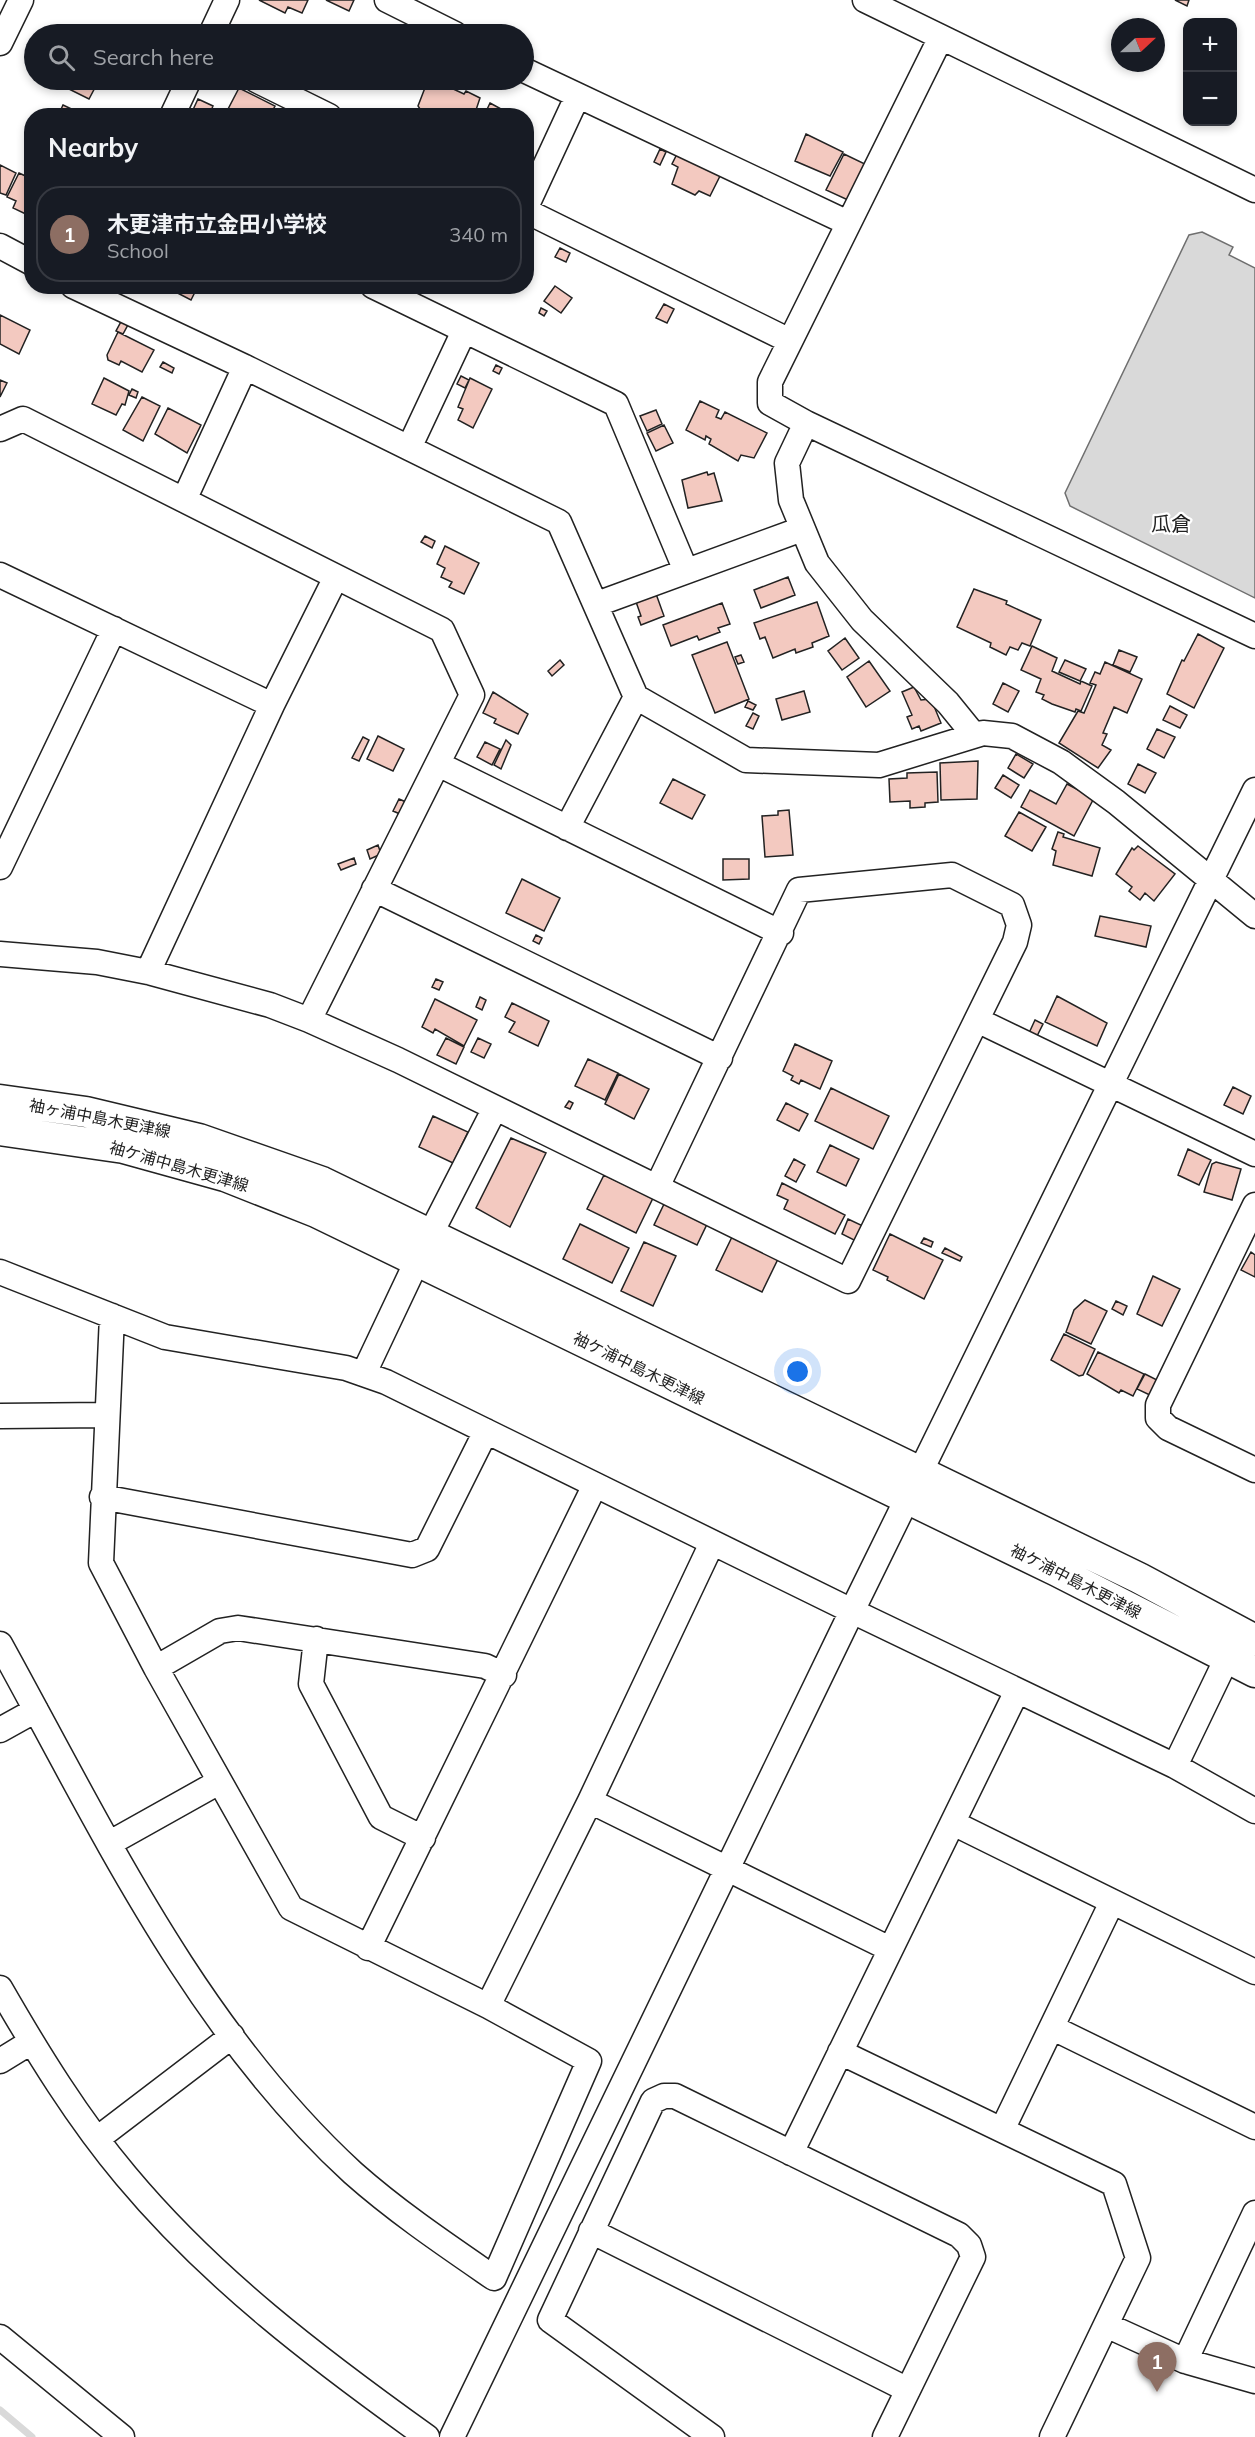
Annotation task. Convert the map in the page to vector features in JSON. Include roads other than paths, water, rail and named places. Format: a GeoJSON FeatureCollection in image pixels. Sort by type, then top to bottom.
{"type":"FeatureCollection","features":[{"type":"Feature","properties":{"kind":"main road","name":"袖ヶ浦中島木更津線"},"geometry":{"type":"LineString","coordinates":[[0,1100],[86,1112],[199,1139]]}},
{"type":"Feature","properties":{"kind":"main road","name":"袖ケ浦中島木更津線"},"geometry":{"type":"LineString","coordinates":[[0,1130],[124,1148],[225,1176],[316,1212],[417,1261],[914,1486],[1138,1578],[1255,1640]]}},
{"type":"Feature","properties":{"kind":"main road","name":"袖ケ浦中島木更津線"},"geometry":{"type":"LineString","coordinates":[[199,1139],[322,1182],[431,1233],[914,1486],[1255,1672]]}},
{"type":"Feature","properties":{"kind":"street"},"geometry":{"type":"LineString","coordinates":[[0,43],[21,0]]}},
{"type":"Feature","properties":{"kind":"street"},"geometry":{"type":"LineString","coordinates":[[216,24],[227,0]]}},
{"type":"Feature","properties":{"kind":"street"},"geometry":{"type":"LineString","coordinates":[[387,0],[420,7],[442,24]]}},
{"type":"Feature","properties":{"kind":"street"},"geometry":{"type":"LineString","coordinates":[[865,0],[1255,190]]}},
{"type":"Feature","properties":{"kind":"street"},"geometry":{"type":"LineString","coordinates":[[941,37],[770,382],[770,403],[806,423],[1255,636]]}},
{"type":"Feature","properties":{"kind":"street"},"geometry":{"type":"LineString","coordinates":[[534,75],[848,223]]}},
{"type":"Feature","properties":{"kind":"street"},"geometry":{"type":"LineString","coordinates":[[176,108],[184,90]]}},
{"type":"Feature","properties":{"kind":"street"},"geometry":{"type":"LineString","coordinates":[[276,90],[313,108]]}},
{"type":"Feature","properties":{"kind":"street"},"geometry":{"type":"LineString","coordinates":[[534,190],[577,97]]}},
{"type":"Feature","properties":{"kind":"street"},"geometry":{"type":"LineString","coordinates":[[534,215],[790,341]]}},
{"type":"Feature","properties":{"kind":"street"},"geometry":{"type":"LineString","coordinates":[[0,246],[24,260]]}},
{"type":"Feature","properties":{"kind":"street"},"geometry":{"type":"LineString","coordinates":[[93,294],[559,522],[636,697],[746,760],[879,765],[983,733],[1012,736],[1061,762],[1116,802],[1255,916]]}},
{"type":"Feature","properties":{"kind":"street"},"geometry":{"type":"LineString","coordinates":[[389,294],[616,404],[686,572]]}},
{"type":"Feature","properties":{"kind":"street"},"geometry":{"type":"LineString","coordinates":[[409,448],[465,331]]}},
{"type":"Feature","properties":{"kind":"street"},"geometry":{"type":"LineString","coordinates":[[184,500],[245,367]]}},
{"type":"Feature","properties":{"kind":"street"},"geometry":{"type":"LineString","coordinates":[[0,429],[23,420],[442,630],[472,695],[309,1020]]}},
{"type":"Feature","properties":{"kind":"street"},"geometry":{"type":"LineString","coordinates":[[806,423],[787,462],[791,500],[817,563],[836,590],[862,620],[948,703],[974,735]]}},
{"type":"Feature","properties":{"kind":"street"},"geometry":{"type":"LineString","coordinates":[[597,604],[802,529]]}},
{"type":"Feature","properties":{"kind":"street"},"geometry":{"type":"LineString","coordinates":[[0,575],[272,705]]}},
{"type":"Feature","properties":{"kind":"street"},"geometry":{"type":"LineString","coordinates":[[148,972],[272,705],[336,577]]}},
{"type":"Feature","properties":{"kind":"street"},"geometry":{"type":"LineString","coordinates":[[0,867],[114,629]]}},
{"type":"Feature","properties":{"kind":"street"},"geometry":{"type":"LineString","coordinates":[[567,828],[636,697]]}},
{"type":"Feature","properties":{"kind":"street"},"geometry":{"type":"LineString","coordinates":[[438,764],[781,933]]}},
{"type":"Feature","properties":{"kind":"street"},"geometry":{"type":"LineString","coordinates":[[452,2437],[729,1870],[852,1611],[1255,790]]}},
{"type":"Feature","properties":{"kind":"street"},"geometry":{"type":"LineString","coordinates":[[0,954],[97,962],[148,972],[270,1005],[309,1020],[495,1108],[848,1281],[1015,942],[1019,925],[1012,905],[952,875],[799,890],[781,933],[657,1187]]}},
{"type":"Feature","properties":{"kind":"street"},"geometry":{"type":"LineString","coordinates":[[374,890],[720,1058]]}},
{"type":"Feature","properties":{"kind":"street"},"geometry":{"type":"LineString","coordinates":[[977,1020],[1255,1154]]}},
{"type":"Feature","properties":{"kind":"street"},"geometry":{"type":"LineString","coordinates":[[431,1233],[495,1108]]}},
{"type":"Feature","properties":{"kind":"street"},"geometry":{"type":"LineString","coordinates":[[1255,1205],[1158,1405],[1158,1418],[1168,1428],[1255,1470]]}},
{"type":"Feature","properties":{"kind":"street"},"geometry":{"type":"LineString","coordinates":[[364,1373],[417,1261]]}},
{"type":"Feature","properties":{"kind":"street"},"geometry":{"type":"LineString","coordinates":[[0,1272],[165,1337],[364,1373],[1175,1766],[1255,1811]]}},
{"type":"Feature","properties":{"kind":"street"},"geometry":{"type":"LineString","coordinates":[[0,1644],[165,1941],[232,2036],[288,2104],[353,2172],[410,2220],[494,2278],[589,2061],[488,2007],[291,1908],[156,1668],[101,1563],[102,1497],[112,1316]]}},
{"type":"Feature","properties":{"kind":"street"},"geometry":{"type":"LineString","coordinates":[[0,1416],[106,1415]]}},
{"type":"Feature","properties":{"kind":"street"},"geometry":{"type":"LineString","coordinates":[[102,1497],[412,1555],[428,1549],[486,1431]]}},
{"type":"Feature","properties":{"kind":"street"},"geometry":{"type":"LineString","coordinates":[[368,1948],[504,1675],[595,1485]]}},
{"type":"Feature","properties":{"kind":"street"},"geometry":{"type":"LineString","coordinates":[[488,2007],[590,1801],[712,1543]]}},
{"type":"Feature","properties":{"kind":"street"},"geometry":{"type":"LineString","coordinates":[[156,1668],[220,1631],[238,1628],[485,1666],[504,1675]]}},
{"type":"Feature","properties":{"kind":"street"},"geometry":{"type":"LineString","coordinates":[[316,1639],[311,1684],[381,1816],[423,1838]]}},
{"type":"Feature","properties":{"kind":"street"},"geometry":{"type":"LineString","coordinates":[[1175,1766],[1227,1658]]}},
{"type":"Feature","properties":{"kind":"street"},"geometry":{"type":"LineString","coordinates":[[791,2153],[1017,1690]]}},
{"type":"Feature","properties":{"kind":"street"},"geometry":{"type":"LineString","coordinates":[[0,1730],[36,1710]]}},
{"type":"Feature","properties":{"kind":"street"},"geometry":{"type":"LineString","coordinates":[[110,1843],[219,1782]]}},
{"type":"Feature","properties":{"kind":"street"},"geometry":{"type":"LineString","coordinates":[[590,1801],[890,1949]]}},
{"type":"Feature","properties":{"kind":"street"},"geometry":{"type":"LineString","coordinates":[[952,1823],[1255,1972]]}},
{"type":"Feature","properties":{"kind":"street"},"geometry":{"type":"LineString","coordinates":[[1002,2130],[1112,1902]]}},
{"type":"Feature","properties":{"kind":"street"},"geometry":{"type":"LineString","coordinates":[[0,1988],[31,2042],[97,2139],[168,2223],[232,2286],[287,2334],[427,2437]]}},
{"type":"Feature","properties":{"kind":"street"},"geometry":{"type":"LineString","coordinates":[[1053,2028],[1255,2127]]}},
{"type":"Feature","properties":{"kind":"street"},"geometry":{"type":"LineString","coordinates":[[97,2139],[232,2036]]}},
{"type":"Feature","properties":{"kind":"street"},"geometry":{"type":"LineString","coordinates":[[0,2061],[31,2042]]}},
{"type":"Feature","properties":{"kind":"street"},"geometry":{"type":"LineString","coordinates":[[840,2052],[1114,2184],[1138,2258],[1052,2437]]}},
{"type":"Feature","properties":{"kind":"street"},"geometry":{"type":"LineString","coordinates":[[712,2437],[550,2320],[653,2101],[664,2096],[675,2096],[959,2235],[969,2245],[973,2257],[885,2437]]}},
{"type":"Feature","properties":{"kind":"street"},"geometry":{"type":"LineString","coordinates":[[1185,2361],[1255,2213]]}},
{"type":"Feature","properties":{"kind":"street"},"geometry":{"type":"LineString","coordinates":[[591,2231],[908,2390]]}},
{"type":"Feature","properties":{"kind":"street"},"geometry":{"type":"LineString","coordinates":[[1106,2325],[1185,2361],[1255,2381]]}},
{"type":"Feature","properties":{"kind":"street"},"geometry":{"type":"LineString","coordinates":[[0,2337],[122,2437]]}},
{"type":"Feature","properties":{"kind":"waterway"},"geometry":{"type":"LineString","coordinates":[[0,2410],[32,2437]]}},
{"type":"Feature","properties":{"kind":"place","name":"木更津市立金田小学校"},"geometry":{"type":"Point","coordinates":[1157,2392]}},
{"type":"Feature","properties":{"kind":"district","name":"瓜倉"},"geometry":{"type":"Point","coordinates":[1171,523]}}]}
